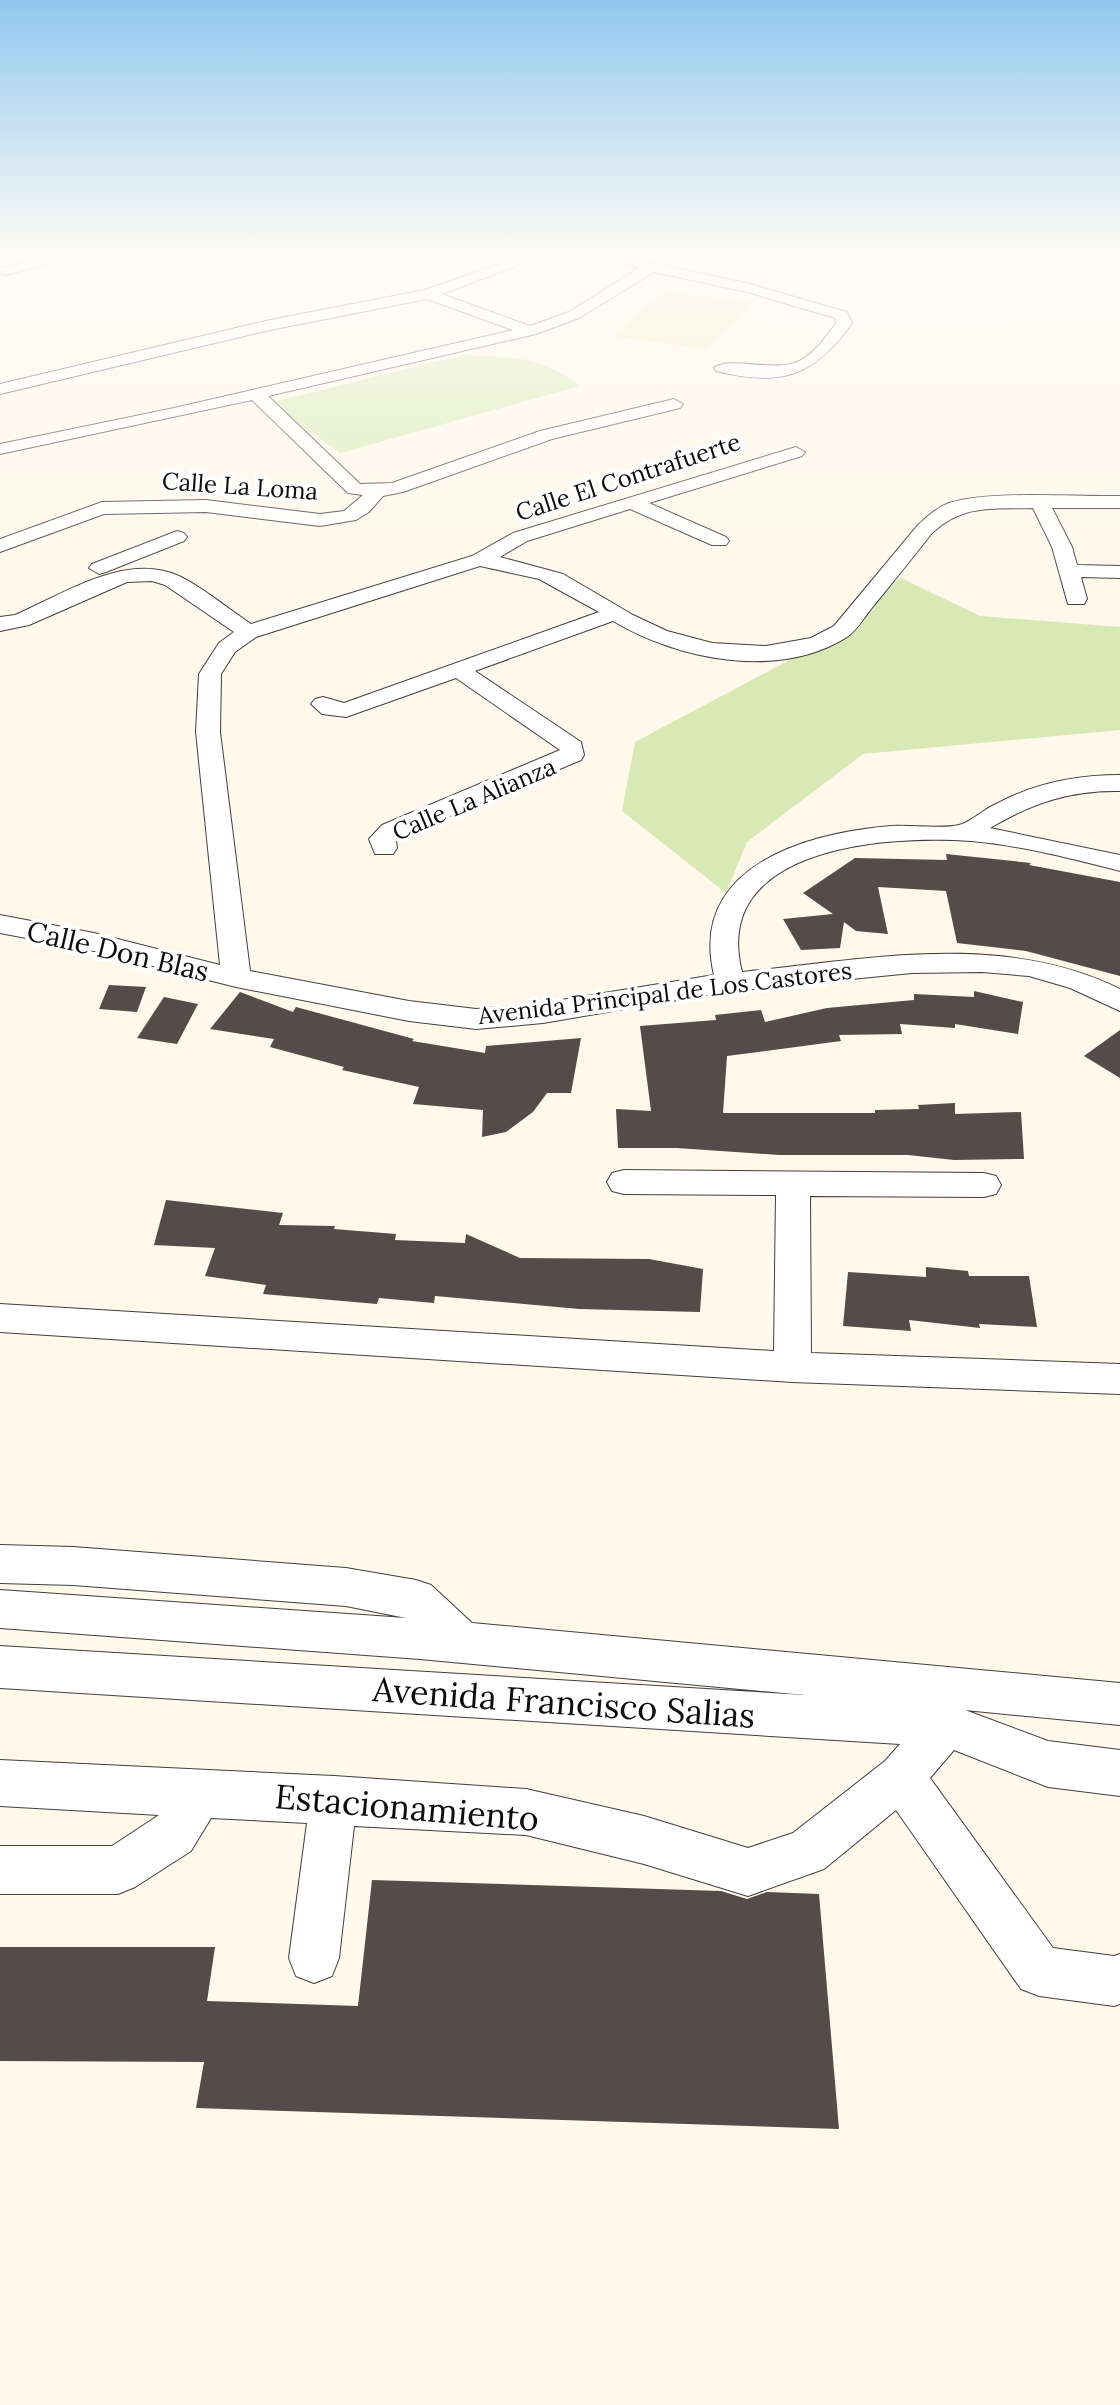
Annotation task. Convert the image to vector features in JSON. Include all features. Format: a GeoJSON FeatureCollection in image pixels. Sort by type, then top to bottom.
{"type":"FeatureCollection","features":[{"type":"Feature","properties":{"kind":"street"},"geometry":{"type":"LineString","coordinates":[[0,389],[92,367]]}},
{"type":"Feature","properties":{"kind":"street"},"geometry":{"type":"LineString","coordinates":[[0,449],[375,367]]}},
{"type":"Feature","properties":{"kind":"street"},"geometry":{"type":"LineString","coordinates":[[722,368],[779,373],[805,367]]}},
{"type":"Feature","properties":{"kind":"street"},"geometry":{"type":"LineString","coordinates":[[257,395],[355,489],[377,491],[396,488],[546,435],[674,404]]}},
{"type":"Feature","properties":{"kind":"street","name":"Calle El Contrafuerte"},"geometry":{"type":"LineString","coordinates":[[479,560],[520,537],[796,452]]}},
{"type":"Feature","properties":{"kind":"street","name":"Calle La Loma"},"geometry":{"type":"LineString","coordinates":[[0,546],[102,508],[206,506],[320,520],[349,516],[362,508],[377,491]]}},
{"type":"Feature","properties":{"kind":"street"},"geometry":{"type":"LineString","coordinates":[[236,978],[208,732],[209,688],[210,674],[227,648],[248,632],[479,560],[517,565],[548,575],[649,630],[693,646],[729,652],[777,652],[826,641],[842,631],[905,553],[940,515],[954,508],[984,503],[1120,502]]}},
{"type":"Feature","properties":{"kind":"street"},"geometry":{"type":"LineString","coordinates":[[632,503],[719,541]]}},
{"type":"Feature","properties":{"kind":"street"},"geometry":{"type":"LineString","coordinates":[[1040,503],[1062,547],[1076,599]]}},
{"type":"Feature","properties":{"kind":"street"},"geometry":{"type":"LineString","coordinates":[[0,609],[177,537]]}},
{"type":"Feature","properties":{"kind":"street"},"geometry":{"type":"LineString","coordinates":[[1070,571],[1120,572]]}},
{"type":"Feature","properties":{"kind":"street"},"geometry":{"type":"LineString","coordinates":[[0,624],[21,620],[124,576],[153,575],[172,581],[204,606],[248,632]]}},
{"type":"Feature","properties":{"kind":"street"},"geometry":{"type":"LineString","coordinates":[[323,704],[330,709],[346,710],[616,613]]}},
{"type":"Feature","properties":{"kind":"street","name":"Calle La Alianza"},"geometry":{"type":"LineString","coordinates":[[384,848],[382,839],[391,831],[572,755],[572,747],[457,669]]}},
{"type":"Feature","properties":{"kind":"street"},"geometry":{"type":"LineString","coordinates":[[966,832],[1011,803],[1044,791],[1076,784],[1120,783]]}},
{"type":"Feature","properties":{"kind":"street"},"geometry":{"type":"LineString","coordinates":[[730,982],[723,947],[729,919],[741,895],[760,874],[794,851],[828,841],[966,832],[1120,863]]}},
{"type":"Feature","properties":{"kind":"street","name":"Calle Don Blas"},"geometry":{"type":"LineString","coordinates":[[0,924],[94,942],[236,978]]}},
{"type":"Feature","properties":{"kind":"street","name":"Avenida Principal de Los Castores"},"geometry":{"type":"LineString","coordinates":[[236,978],[409,1011],[476,1019],[543,1013],[730,982],[912,964],[982,963],[1031,967],[1080,981],[1120,1001]]}},
{"type":"Feature","properties":{"kind":"street"},"geometry":{"type":"LineString","coordinates":[[624,1182],[984,1185]]}},
{"type":"Feature","properties":{"kind":"street"},"geometry":{"type":"LineString","coordinates":[[792,1367],[793,1183]]}},
{"type":"Feature","properties":{"kind":"street"},"geometry":{"type":"LineString","coordinates":[[0,1318],[792,1367],[1120,1379]]}},
{"type":"Feature","properties":{"kind":"street"},"geometry":{"type":"LineString","coordinates":[[0,1564],[73,1566],[346,1587],[416,1599],[461,1642]]}},
{"type":"Feature","properties":{"kind":"street","name":"Avenida Francisco Salias"},"geometry":{"type":"LineString","coordinates":[[0,1609],[227,1622],[1120,1704]]}},
{"type":"Feature","properties":{"kind":"street","name":"Avenida Francisco Salias"},"geometry":{"type":"LineString","coordinates":[[0,1667],[946,1725],[1048,1764],[1120,1773]]}},
{"type":"Feature","properties":{"kind":"street","name":"Estacionamiento"},"geometry":{"type":"LineString","coordinates":[[0,1783],[334,1799],[526,1812],[644,1840],[748,1872],[807,1852],[901,1777],[946,1725]]}},
{"type":"Feature","properties":{"kind":"street"},"geometry":{"type":"LineString","coordinates":[[901,1777],[1039,1971],[1120,1979]]}},
{"type":"Feature","properties":{"kind":"street"},"geometry":{"type":"LineString","coordinates":[[0,1870],[118,1870],[174,1834],[200,1792]]}},
{"type":"Feature","properties":{"kind":"street"},"geometry":{"type":"LineString","coordinates":[[314,1958],[334,1799]]}},
{"type":"Feature","properties":{"kind":"green space"},"geometry":{"type":"Polygon","coordinates":[[[414,367],[549,367],[580,386],[341,453],[268,403],[414,367]]]}},
{"type":"Feature","properties":{"kind":"green space"},"geometry":{"type":"Polygon","coordinates":[[[901,578],[980,616],[1120,627],[1120,730],[863,754],[747,842],[726,893],[622,811],[635,742],[799,655],[901,578]]]}},
{"type":"Feature","properties":{"kind":"building"},"geometry":{"type":"Polygon","coordinates":[[[946,854],[1031,863],[1029,865],[1120,882],[1120,976],[1026,951],[957,943],[946,891],[878,887],[888,934],[856,931],[844,922],[840,948],[801,950],[783,919],[833,914],[803,893],[855,858],[947,860],[946,854]]]}},
{"type":"Feature","properties":{"kind":"building"},"geometry":{"type":"Polygon","coordinates":[[[109,985],[146,987],[137,1012],[99,1009],[109,985]]]}},
{"type":"Feature","properties":{"kind":"building"},"geometry":{"type":"Polygon","coordinates":[[[974,991],[1023,1002],[1018,1034],[955,1024],[955,1028],[900,1024],[902,1034],[839,1035],[841,1041],[727,1056],[723,1113],[875,1113],[875,1110],[919,1109],[918,1105],[955,1103],[955,1114],[1021,1112],[1024,1159],[954,1160],[908,1155],[779,1155],[677,1148],[618,1148],[616,1109],[651,1111],[640,1026],[716,1020],[715,1015],[761,1010],[765,1022],[827,1008],[914,1000],[914,994],[974,997],[974,991]]]}},
{"type":"Feature","properties":{"kind":"building"},"geometry":{"type":"Polygon","coordinates":[[[240,992],[293,1012],[296,1007],[414,1039],[412,1041],[485,1053],[486,1046],[581,1038],[571,1093],[547,1093],[533,1112],[506,1132],[482,1137],[483,1110],[413,1104],[419,1087],[342,1070],[344,1067],[270,1047],[274,1039],[210,1029],[240,992]]]}},
{"type":"Feature","properties":{"kind":"building"},"geometry":{"type":"Polygon","coordinates":[[[164,997],[198,1004],[177,1044],[137,1038],[164,997]]]}},
{"type":"Feature","properties":{"kind":"building"},"geometry":{"type":"Polygon","coordinates":[[[1120,1030],[1120,1078],[1084,1056],[1120,1030]]]}},
{"type":"Feature","properties":{"kind":"building"},"geometry":{"type":"Polygon","coordinates":[[[166,1200],[283,1213],[279,1225],[335,1226],[334,1229],[396,1234],[395,1240],[465,1243],[466,1234],[520,1258],[649,1259],[703,1269],[700,1312],[579,1309],[435,1296],[434,1303],[379,1298],[377,1304],[263,1294],[266,1285],[205,1276],[215,1248],[154,1245],[166,1200]]]}},
{"type":"Feature","properties":{"kind":"building"},"geometry":{"type":"Polygon","coordinates":[[[926,1267],[968,1271],[969,1276],[1029,1276],[1037,1327],[979,1324],[980,1328],[909,1320],[911,1331],[843,1326],[848,1272],[926,1277],[926,1267]]]}},
{"type":"Feature","properties":{"kind":"building"},"geometry":{"type":"Polygon","coordinates":[[[372,1880],[721,1891],[747,1899],[767,1892],[819,1894],[839,2129],[196,2108],[204,2062],[0,2061],[0,1947],[215,1947],[207,2001],[358,2006],[372,1880]]]}}]}
